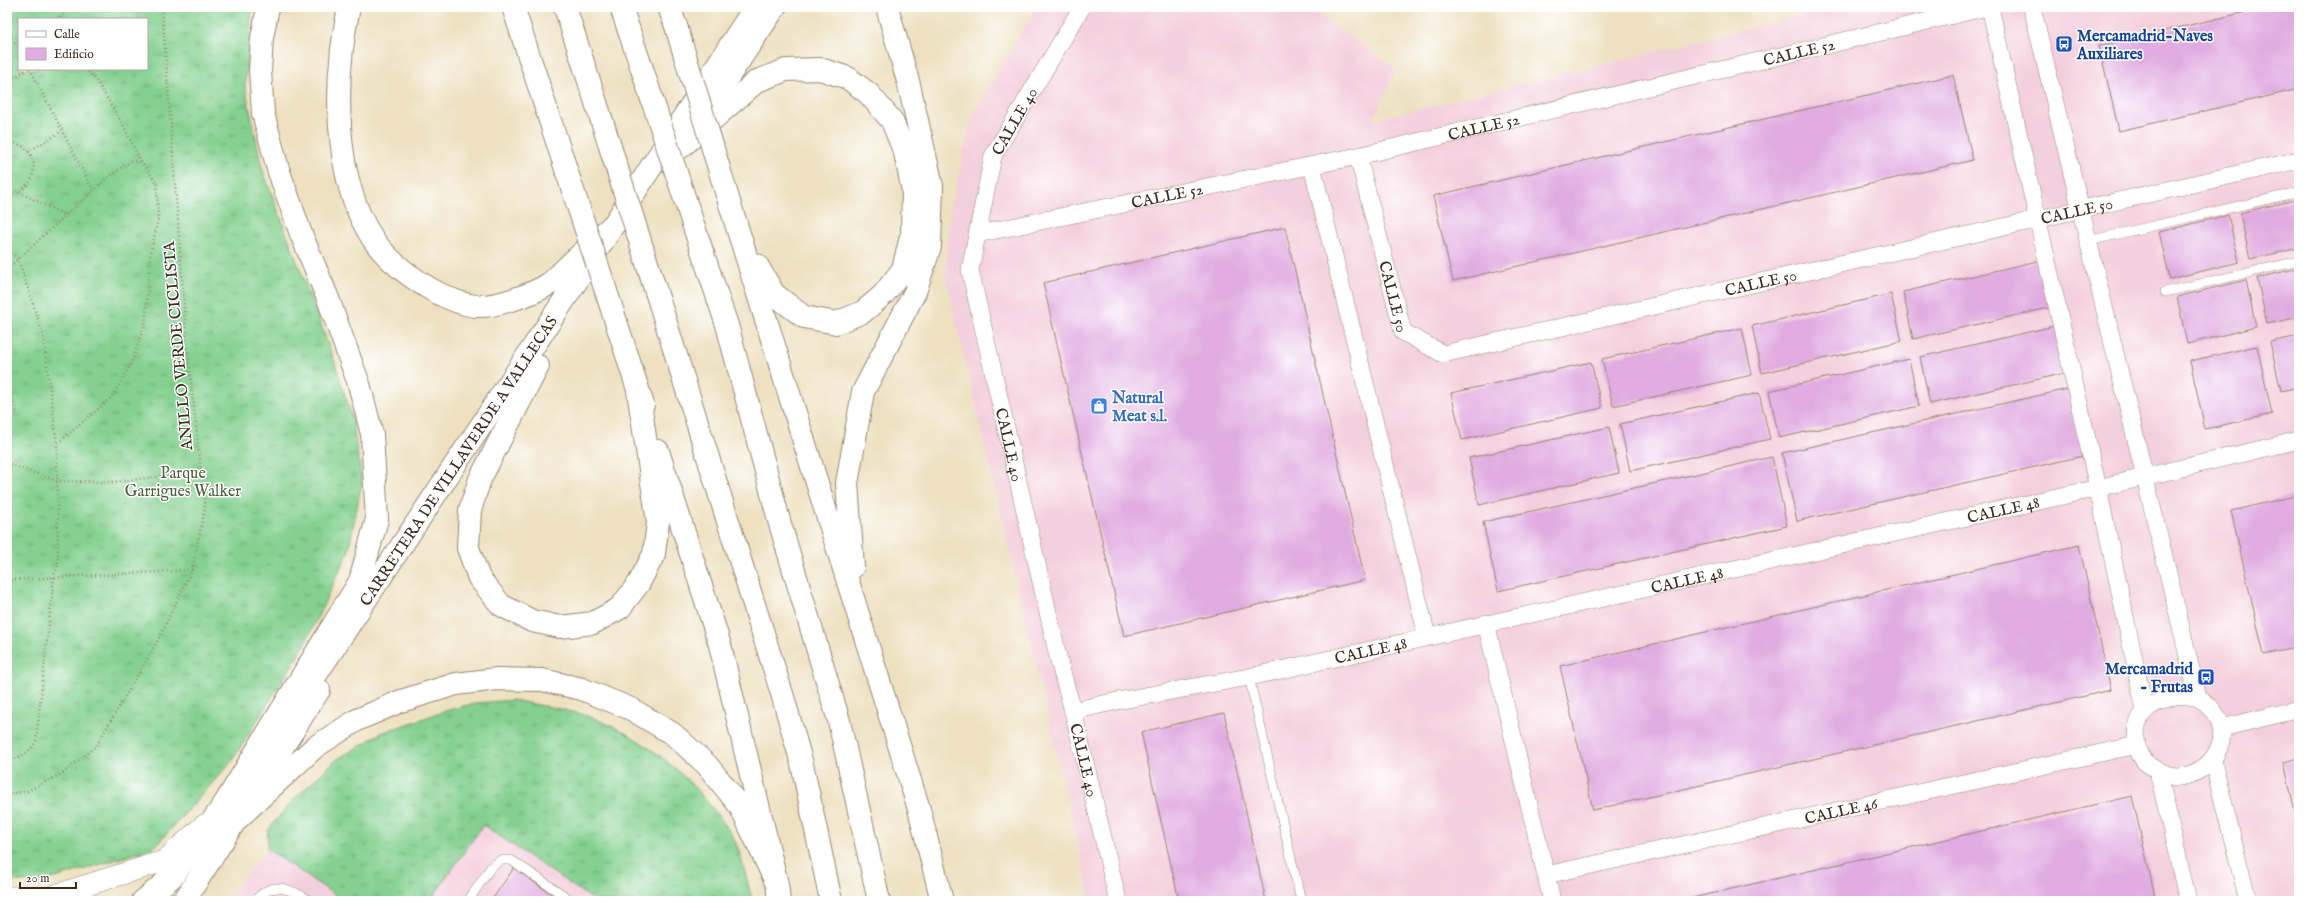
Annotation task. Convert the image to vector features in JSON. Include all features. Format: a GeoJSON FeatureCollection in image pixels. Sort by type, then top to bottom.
{"type":"FeatureCollection","features":[{"type":"Feature","properties":{"kind":"main road"},"geometry":{"type":"LineString","coordinates":[[228,815],[360,581],[377,519],[372,434],[359,384],[327,296],[301,234],[278,169],[263,113],[260,71],[262,38],[268,7]]}},
{"type":"Feature","properties":{"kind":"main road"},"geometry":{"type":"LineString","coordinates":[[349,7],[342,40],[339,106],[348,181],[358,212],[373,240],[396,265],[420,283],[446,298],[477,306],[511,299],[549,284],[616,222]]}},
{"type":"Feature","properties":{"kind":"main road"},"geometry":{"type":"LineString","coordinates":[[513,7],[720,646],[778,892]]}},
{"type":"Feature","properties":{"kind":"main road"},"geometry":{"type":"LineString","coordinates":[[565,7],[783,697],[802,764],[831,901]]}},
{"type":"Feature","properties":{"kind":"main road"},"geometry":{"type":"LineString","coordinates":[[621,7],[727,325],[780,524],[839,721],[879,901]]}},
{"type":"Feature","properties":{"kind":"main road","name":"CARRETERA DE VILLAVERDE A VALLECAS"},"geometry":{"type":"LineString","coordinates":[[184,901],[228,815],[281,727],[616,222],[755,7]]}},
{"type":"Feature","properties":{"kind":"main road","name":"CARRETERA DE VILLAVERDE A VALLECAS"},"geometry":{"type":"LineString","coordinates":[[143,901],[173,876],[228,815],[316,694],[538,366],[775,7]]}},
{"type":"Feature","properties":{"kind":"main road"},"geometry":{"type":"LineString","coordinates":[[856,602],[847,483],[863,392],[915,292],[930,248],[932,186],[909,85],[887,7]]}},
{"type":"Feature","properties":{"kind":"main road"},"geometry":{"type":"LineString","coordinates":[[673,17],[737,231],[856,602],[919,809],[942,901]]}},
{"type":"Feature","properties":{"kind":"main road"},"geometry":{"type":"LineString","coordinates":[[681,148],[757,81],[786,70],[820,69],[848,78],[869,94],[892,121],[905,153],[913,191],[912,233],[903,269],[884,294],[863,312],[836,323],[804,317],[774,294],[737,231]]}},
{"type":"Feature","properties":{"kind":"main road"},"geometry":{"type":"LineString","coordinates":[[538,366],[480,479],[470,510],[468,548],[479,578],[501,605],[532,621],[560,627],[593,623],[620,608],[639,583],[654,554],[658,522],[638,391]]}},
{"type":"Feature","properties":{"kind":"main road"},"geometry":{"type":"LineString","coordinates":[[228,815],[315,747],[357,720],[401,701],[456,684],[497,679],[542,680],[582,689],[631,709],[673,734],[707,765],[740,806],[778,892]]}},
{"type":"Feature","properties":{"kind":"street","name":"CALLE 40"},"geometry":{"type":"LineString","coordinates":[[1082,7],[993,156],[970,270],[1060,665],[1073,711],[1118,901]]}},
{"type":"Feature","properties":{"kind":"street"},"geometry":{"type":"LineString","coordinates":[[1989,7],[2098,488],[2145,711]]}},
{"type":"Feature","properties":{"kind":"street","name":"CALLE 52"},"geometry":{"type":"LineString","coordinates":[[977,234],[1358,156],[1989,7]]}},
{"type":"Feature","properties":{"kind":"street"},"geometry":{"type":"LineString","coordinates":[[2032,7],[2080,210],[2146,476],[2198,698]]}},
{"type":"Feature","properties":{"kind":"street","name":"CALLE 50"},"geometry":{"type":"LineString","coordinates":[[1358,156],[1404,332],[1443,354],[2299,160]]}},
{"type":"Feature","properties":{"kind":"street"},"geometry":{"type":"LineString","coordinates":[[1312,166],[1427,636]]}},
{"type":"Feature","properties":{"kind":"street","name":"CALLE 48"},"geometry":{"type":"LineString","coordinates":[[1073,711],[1116,701],[1249,678],[1427,636],[2098,488],[2299,440]]}},
{"type":"Feature","properties":{"kind":"street"},"geometry":{"type":"LineString","coordinates":[[1486,623],[1552,901]]}},
{"type":"Feature","properties":{"kind":"street"},"geometry":{"type":"LineString","coordinates":[[2178,695],[2198,698],[2214,710],[2222,728],[2220,746],[2213,761],[2198,772],[2179,777],[2158,771],[2145,762],[2137,745],[2136,725],[2145,711],[2161,700],[2178,695]]}},
{"type":"Feature","properties":{"kind":"street"},"geometry":{"type":"LineString","coordinates":[[2222,728],[2299,709]]}},
{"type":"Feature","properties":{"kind":"street","name":"CALLE 46"},"geometry":{"type":"LineString","coordinates":[[1546,875],[2137,745]]}},
{"type":"Feature","properties":{"kind":"street"},"geometry":{"type":"LineString","coordinates":[[2213,761],[2248,901]]}},
{"type":"Feature","properties":{"kind":"street"},"geometry":{"type":"LineString","coordinates":[[2158,771],[2188,901]]}},
{"type":"Feature","properties":{"kind":"street"},"geometry":{"type":"LineString","coordinates":[[7,897],[49,897],[164,861],[228,815]]}},
{"type":"Feature","properties":{"kind":"lane"},"geometry":{"type":"LineString","coordinates":[[2088,241],[2299,192]]}},
{"type":"Feature","properties":{"kind":"lane"},"geometry":{"type":"LineString","coordinates":[[2165,292],[2299,262]]}},
{"type":"Feature","properties":{"kind":"lane"},"geometry":{"type":"LineString","coordinates":[[1249,678],[1301,901]]}},
{"type":"Feature","properties":{"kind":"lane"},"geometry":{"type":"LineString","coordinates":[[468,901],[491,867],[501,860],[511,860],[572,901]]}},
{"type":"Feature","properties":{"kind":"lane"},"geometry":{"type":"LineString","coordinates":[[256,901],[270,890],[283,887],[292,890],[310,901]]}},
{"type":"Feature","properties":{"kind":"path"},"geometry":{"type":"LineString","coordinates":[[58,18],[75,7]]}},
{"type":"Feature","properties":{"kind":"path","name":"ANILLO VERDE CICLISTA"},"geometry":{"type":"LineString","coordinates":[[7,794],[27,791],[63,773],[96,746],[156,644],[192,570],[205,508],[187,345],[162,7]]}},
{"type":"Feature","properties":{"kind":"path"},"geometry":{"type":"LineString","coordinates":[[7,47],[18,42]]}},
{"type":"Feature","properties":{"kind":"path"},"geometry":{"type":"LineString","coordinates":[[7,81],[27,70]]}},
{"type":"Feature","properties":{"kind":"path"},"geometry":{"type":"LineString","coordinates":[[30,70],[94,190]]}},
{"type":"Feature","properties":{"kind":"path"},"geometry":{"type":"LineString","coordinates":[[57,444],[112,397],[131,364],[145,324],[150,256],[158,219],[157,183],[141,162],[122,123],[96,80],[87,70]]}},
{"type":"Feature","properties":{"kind":"path"},"geometry":{"type":"LineString","coordinates":[[28,152],[62,131]]}},
{"type":"Feature","properties":{"kind":"path"},"geometry":{"type":"LineString","coordinates":[[7,143],[16,144],[28,152],[34,166],[34,174],[25,188],[18,192],[7,193]]}},
{"type":"Feature","properties":{"kind":"path"},"geometry":{"type":"LineString","coordinates":[[7,269],[94,190],[131,161],[141,162]]}},
{"type":"Feature","properties":{"kind":"path"},"geometry":{"type":"LineString","coordinates":[[18,192],[65,215]]}},
{"type":"Feature","properties":{"kind":"path"},"geometry":{"type":"LineString","coordinates":[[7,251],[18,259],[43,334],[57,444],[58,565],[54,576],[36,741],[30,752],[15,759],[7,760]]}},
{"type":"Feature","properties":{"kind":"path"},"geometry":{"type":"LineString","coordinates":[[7,380],[16,414],[7,414]]}},
{"type":"Feature","properties":{"kind":"path"},"geometry":{"type":"LineString","coordinates":[[7,463],[57,481],[115,482],[201,470]]}},
{"type":"Feature","properties":{"kind":"path"},"geometry":{"type":"LineString","coordinates":[[7,580],[54,576],[192,570]]}},
{"type":"Feature","properties":{"kind":"path"},"geometry":{"type":"LineString","coordinates":[[7,584],[11,580]]}},
{"type":"Feature","properties":{"kind":"shaded area"},"geometry":{"type":"Polygon","coordinates":[[[1036,7],[1307,7],[1396,69],[1373,120],[1838,7],[2299,7],[2299,901],[1091,901],[945,274],[950,211],[972,117],[1036,7]]]}},
{"type":"Feature","properties":{"kind":"shaded area"},"geometry":{"type":"Polygon","coordinates":[[[483,825],[595,901],[430,901],[483,825]]]}},
{"type":"Feature","properties":{"kind":"shaded area"},"geometry":{"type":"Polygon","coordinates":[[[267,849],[344,901],[226,901],[267,849]]]}},
{"type":"Feature","properties":{"kind":"green space","name":"Parque Garrigues Walker"},"geometry":{"type":"Polygon","coordinates":[[[7,7],[252,7],[245,86],[262,168],[334,360],[352,418],[362,482],[348,553],[304,646],[232,761],[154,848],[39,883],[7,880],[7,7]]]}},
{"type":"Feature","properties":{"kind":"green space"},"geometry":{"type":"Polygon","coordinates":[[[513,700],[565,710],[596,719],[617,728],[637,740],[674,767],[706,800],[733,837],[739,851],[753,901],[595,901],[483,825],[430,901],[344,901],[267,849],[268,830],[291,802],[336,760],[381,733],[445,711],[476,703],[513,700]]]}},
{"type":"Feature","properties":{"kind":"building"},"geometry":{"type":"Polygon","coordinates":[[[2268,7],[2299,7],[2299,89],[2119,131],[2099,46],[2268,7]]]}},
{"type":"Feature","properties":{"kind":"building"},"geometry":{"type":"Polygon","coordinates":[[[1953,75],[1973,160],[1453,281],[1433,196],[1953,75]]]}},
{"type":"Feature","properties":{"kind":"building"},"geometry":{"type":"Polygon","coordinates":[[[2299,199],[2299,248],[2250,259],[2240,213],[2299,199]]]}},
{"type":"Feature","properties":{"kind":"building"},"geometry":{"type":"Polygon","coordinates":[[[2228,215],[2239,262],[2170,279],[2159,232],[2228,215]]]}},
{"type":"Feature","properties":{"kind":"building"},"geometry":{"type":"Polygon","coordinates":[[[1285,227],[1365,580],[1124,636],[1043,283],[1285,227]]]}},
{"type":"Feature","properties":{"kind":"building"},"geometry":{"type":"Polygon","coordinates":[[[2042,260],[2053,307],[1913,339],[1903,292],[2042,260]]]}},
{"type":"Feature","properties":{"kind":"building"},"geometry":{"type":"Polygon","coordinates":[[[2299,268],[2299,317],[2267,324],[2257,278],[2299,268]]]}},
{"type":"Feature","properties":{"kind":"building"},"geometry":{"type":"Polygon","coordinates":[[[2246,280],[2256,327],[2187,344],[2177,297],[2246,280]]]}},
{"type":"Feature","properties":{"kind":"building"},"geometry":{"type":"Polygon","coordinates":[[[1891,294],[1902,341],[1762,373],[1752,326],[1891,294]]]}},
{"type":"Feature","properties":{"kind":"building"},"geometry":{"type":"Polygon","coordinates":[[[2059,325],[2070,372],[1930,404],[1920,357],[2059,325]]]}},
{"type":"Feature","properties":{"kind":"building"},"geometry":{"type":"Polygon","coordinates":[[[1742,328],[1752,375],[1613,406],[1602,359],[1742,328]]]}},
{"type":"Feature","properties":{"kind":"building"},"geometry":{"type":"Polygon","coordinates":[[[2299,336],[2299,387],[2281,391],[2270,342],[2299,336]]]}},
{"type":"Feature","properties":{"kind":"building"},"geometry":{"type":"Polygon","coordinates":[[[2257,346],[2272,414],[2205,429],[2190,361],[2257,346]]]}},
{"type":"Feature","properties":{"kind":"building"},"geometry":{"type":"Polygon","coordinates":[[[1909,359],[1919,406],[1779,438],[1769,391],[1909,359]]]}},
{"type":"Feature","properties":{"kind":"building"},"geometry":{"type":"Polygon","coordinates":[[[1591,362],[1602,408],[1462,440],[1451,393],[1591,362]]]}},
{"type":"Feature","properties":{"kind":"building"},"geometry":{"type":"Polygon","coordinates":[[[2068,389],[2083,456],[1797,521],[1782,453],[2068,389]]]}},
{"type":"Feature","properties":{"kind":"building"},"geometry":{"type":"Polygon","coordinates":[[[1759,393],[1770,439],[1630,471],[1620,424],[1759,393]]]}},
{"type":"Feature","properties":{"kind":"building"},"geometry":{"type":"Polygon","coordinates":[[[1609,427],[1619,473],[1479,505],[1469,458],[1609,427]]]}},
{"type":"Feature","properties":{"kind":"building"},"geometry":{"type":"Polygon","coordinates":[[[1772,457],[1787,526],[1498,591],[1483,522],[1772,457]]]}},
{"type":"Feature","properties":{"kind":"building"},"geometry":{"type":"Polygon","coordinates":[[[2299,495],[2299,647],[2264,655],[2231,511],[2299,495]]]}},
{"type":"Feature","properties":{"kind":"building"},"geometry":{"type":"Polygon","coordinates":[[[2079,545],[2111,690],[1593,810],[1560,666],[2079,545]]]}},
{"type":"Feature","properties":{"kind":"building"},"geometry":{"type":"Polygon","coordinates":[[[1224,713],[1266,901],[1179,901],[1141,732],[1224,713]]]}},
{"type":"Feature","properties":{"kind":"building"},"geometry":{"type":"Polygon","coordinates":[[[2299,758],[2299,826],[2298,826],[2284,762],[2299,758]]]}},
{"type":"Feature","properties":{"kind":"building"},"geometry":{"type":"Polygon","coordinates":[[[2132,796],[2156,901],[1684,900],[2132,796]]]}},
{"type":"Feature","properties":{"kind":"building"},"geometry":{"type":"Polygon","coordinates":[[[514,868],[561,901],[491,901],[514,868]]]}},
{"type":"Feature","properties":{"kind":"place","name":"Mercamadrid-Naves Auxiliares"},"geometry":{"type":"Point","coordinates":[2064,44]}},
{"type":"Feature","properties":{"kind":"place","name":"Natural Meat s.l."},"geometry":{"type":"Point","coordinates":[1099,406]}},
{"type":"Feature","properties":{"kind":"place","name":"Mercamadrid - Frutas"},"geometry":{"type":"Point","coordinates":[2206,677]}}]}
